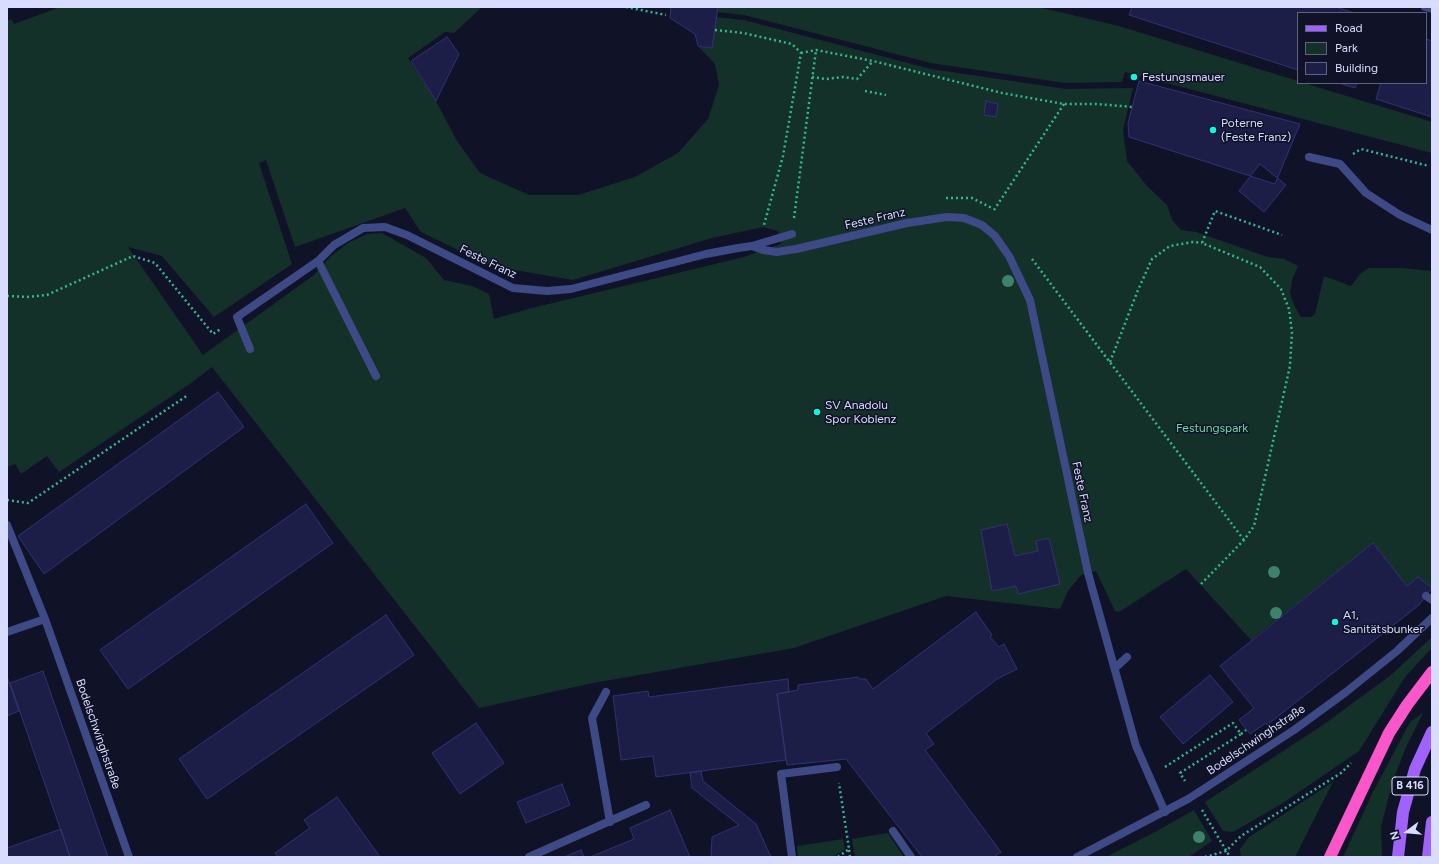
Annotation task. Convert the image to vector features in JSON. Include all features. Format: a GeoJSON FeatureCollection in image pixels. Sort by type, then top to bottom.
{"type":"FeatureCollection","features":[{"type":"Feature","properties":{"kind":"highway"},"geometry":{"type":"LineString","coordinates":[[1330,857],[1389,733],[1407,705],[1432,672]]}},
{"type":"Feature","properties":{"kind":"main road","name":"B 416"},"geometry":{"type":"LineString","coordinates":[[1398,857],[1398,842],[1402,812],[1415,769],[1432,732]]}},
{"type":"Feature","properties":{"kind":"main road"},"geometry":{"type":"LineString","coordinates":[[1428,851],[1432,822]]}},
{"type":"Feature","properties":{"kind":"street"},"geometry":{"type":"LineString","coordinates":[[1425,7],[1432,9]]}},
{"type":"Feature","properties":{"kind":"street"},"geometry":{"type":"LineString","coordinates":[[1309,157],[1340,164],[1366,193],[1400,216],[1432,230]]}},
{"type":"Feature","properties":{"kind":"street","name":"Feste Franz"},"geometry":{"type":"LineString","coordinates":[[237,317],[318,261],[334,245],[363,228],[385,227],[407,235],[513,288],[547,291],[571,289],[706,254],[752,246],[763,250],[777,252],[796,249],[907,223],[947,217],[964,218],[982,225],[995,236],[1009,256],[1030,300],[1088,573],[1136,746],[1165,812]]}},
{"type":"Feature","properties":{"kind":"street"},"geometry":{"type":"LineString","coordinates":[[752,246],[792,234]]}},
{"type":"Feature","properties":{"kind":"street"},"geometry":{"type":"LineString","coordinates":[[318,261],[376,376]]}},
{"type":"Feature","properties":{"kind":"street"},"geometry":{"type":"LineString","coordinates":[[237,317],[250,349]]}},
{"type":"Feature","properties":{"kind":"street","name":"Bodelschwinghstraße"},"geometry":{"type":"LineString","coordinates":[[7,525],[45,619],[129,857]]}},
{"type":"Feature","properties":{"kind":"street","name":"Bodelschwinghstraße"},"geometry":{"type":"LineString","coordinates":[[1077,857],[1188,799],[1294,730],[1346,692],[1397,651],[1432,618]]}},
{"type":"Feature","properties":{"kind":"street"},"geometry":{"type":"LineString","coordinates":[[7,632],[45,619]]}},
{"type":"Feature","properties":{"kind":"street"},"geometry":{"type":"LineString","coordinates":[[1115,668],[1127,657]]}},
{"type":"Feature","properties":{"kind":"street"},"geometry":{"type":"LineString","coordinates":[[606,692],[592,718],[610,822]]}},
{"type":"Feature","properties":{"kind":"street"},"geometry":{"type":"LineString","coordinates":[[792,857],[781,774],[837,767]]}},
{"type":"Feature","properties":{"kind":"street"},"geometry":{"type":"LineString","coordinates":[[529,857],[646,805]]}},
{"type":"Feature","properties":{"kind":"street"},"geometry":{"type":"LineString","coordinates":[[893,831],[911,857]]}},
{"type":"Feature","properties":{"kind":"path"},"geometry":{"type":"LineString","coordinates":[[626,7],[666,15]]}},
{"type":"Feature","properties":{"kind":"path"},"geometry":{"type":"LineString","coordinates":[[715,30],[743,33],[792,44],[801,53]]}},
{"type":"Feature","properties":{"kind":"path"},"geometry":{"type":"LineString","coordinates":[[801,53],[816,50],[873,61],[1002,94],[1064,104],[1096,104],[1132,107]]}},
{"type":"Feature","properties":{"kind":"path"},"geometry":{"type":"LineString","coordinates":[[792,234],[816,50]]}},
{"type":"Feature","properties":{"kind":"path"},"geometry":{"type":"LineString","coordinates":[[752,246],[763,227],[783,156],[801,53]]}},
{"type":"Feature","properties":{"kind":"path"},"geometry":{"type":"LineString","coordinates":[[812,77],[826,79],[843,77],[857,79],[873,61]]}},
{"type":"Feature","properties":{"kind":"path"},"geometry":{"type":"LineString","coordinates":[[865,92],[886,94]]}},
{"type":"Feature","properties":{"kind":"path"},"geometry":{"type":"LineString","coordinates":[[994,210],[1064,104]]}},
{"type":"Feature","properties":{"kind":"path"},"geometry":{"type":"LineString","coordinates":[[1340,164],[1361,149],[1429,166]]}},
{"type":"Feature","properties":{"kind":"path"},"geometry":{"type":"LineString","coordinates":[[1202,243],[1215,211],[1282,235]]}},
{"type":"Feature","properties":{"kind":"path"},"geometry":{"type":"LineString","coordinates":[[1110,362],[1138,290],[1152,259],[1170,246],[1193,242],[1202,243],[1260,267],[1281,288],[1289,309],[1292,332],[1290,366],[1254,526],[1244,540],[1200,584]]}},
{"type":"Feature","properties":{"kind":"path"},"geometry":{"type":"LineString","coordinates":[[7,296],[27,297],[47,295],[133,256],[155,263],[213,334],[237,317]]}},
{"type":"Feature","properties":{"kind":"path"},"geometry":{"type":"LineString","coordinates":[[7,500],[28,503],[188,395]]}},
{"type":"Feature","properties":{"kind":"path"},"geometry":{"type":"LineString","coordinates":[[1241,734],[1246,730]]}},
{"type":"Feature","properties":{"kind":"path"},"geometry":{"type":"LineString","coordinates":[[1205,857],[1226,851],[1241,836],[1341,773],[1355,759]]}},
{"type":"Feature","properties":{"kind":"path"},"geometry":{"type":"LineString","coordinates":[[837,767],[850,857]]}},
{"type":"Feature","properties":{"kind":"path"},"geometry":{"type":"LineString","coordinates":[[838,857],[849,849]]}},
{"type":"Feature","properties":{"kind":"path"},"geometry":{"type":"LineString","coordinates":[[1226,851],[1230,857]]}},
{"type":"Feature","properties":{"kind":"green space","name":"Festungspark"},"geometry":{"type":"Polygon","coordinates":[[[60,7],[482,7],[454,33],[445,32],[408,58],[436,101],[457,141],[480,173],[529,195],[578,195],[635,177],[678,153],[708,119],[719,85],[715,64],[698,46],[712,48],[716,17],[744,20],[931,69],[1066,89],[1133,88],[1123,130],[1127,161],[1147,186],[1167,205],[1172,220],[1181,230],[1196,232],[1268,257],[1284,259],[1298,266],[1292,280],[1290,293],[1294,305],[1301,317],[1311,317],[1315,314],[1324,276],[1351,286],[1360,274],[1369,268],[1401,268],[1432,271],[1432,588],[1418,577],[1407,586],[1373,543],[1251,640],[1186,569],[1119,612],[1115,611],[1096,571],[1081,575],[1068,591],[1060,609],[946,596],[794,648],[593,683],[479,708],[212,367],[191,383],[59,472],[47,456],[21,474],[15,464],[7,467],[7,21],[11,19],[14,24],[60,7]],[[266,160],[259,163],[292,264],[214,317],[162,256],[128,247],[203,355],[314,275],[330,257],[348,243],[367,234],[382,233],[426,258],[444,280],[472,286],[489,294],[494,319],[528,309],[744,257],[781,244],[778,231],[763,227],[712,238],[573,280],[491,266],[421,232],[405,208],[295,247],[266,160]]]}},
{"type":"Feature","properties":{"kind":"green space"},"geometry":{"type":"Polygon","coordinates":[[[718,7],[1038,7],[1119,26],[1297,81],[1297,84],[1307,84],[1432,122],[1432,153],[1125,72],[1122,82],[1065,83],[931,63],[744,15],[717,12],[718,7]]]}},
{"type":"Feature","properties":{"kind":"green space"},"geometry":{"type":"Polygon","coordinates":[[[1432,637],[1432,648],[1405,677],[1359,751],[1283,803],[1233,832],[1223,831],[1205,802],[1323,725],[1391,675],[1432,637]]]}},
{"type":"Feature","properties":{"kind":"green space"},"geometry":{"type":"Polygon","coordinates":[[[1423,713],[1407,745],[1393,780],[1381,827],[1382,857],[1343,857],[1372,794],[1410,722],[1423,713]]]}},
{"type":"Feature","properties":{"kind":"green space"},"geometry":{"type":"Polygon","coordinates":[[[1333,782],[1295,857],[1241,857],[1240,849],[1249,837],[1333,782]]]}},
{"type":"Feature","properties":{"kind":"green space"},"geometry":{"type":"Polygon","coordinates":[[[1194,810],[1212,841],[1189,857],[1106,857],[1157,831],[1194,810]]]}},
{"type":"Feature","properties":{"kind":"green space"},"geometry":{"type":"Polygon","coordinates":[[[888,833],[904,857],[855,857],[852,839],[888,833]]]}},
{"type":"Feature","properties":{"kind":"green space"},"geometry":{"type":"Polygon","coordinates":[[[843,839],[845,849],[833,857],[798,857],[797,846],[843,839]]]}},
{"type":"Feature","properties":{"kind":"building"},"geometry":{"type":"Polygon","coordinates":[[[671,7],[718,7],[712,48],[698,46],[695,34],[670,18],[671,7]]]}},
{"type":"Feature","properties":{"kind":"building"},"geometry":{"type":"Polygon","coordinates":[[[1132,7],[1336,7],[1351,12],[1297,12],[1297,70],[1129,15],[1132,7]]]}},
{"type":"Feature","properties":{"kind":"building"},"geometry":{"type":"Polygon","coordinates":[[[447,37],[459,54],[436,101],[411,61],[447,37]]]}},
{"type":"Feature","properties":{"kind":"building"},"geometry":{"type":"Polygon","coordinates":[[[1427,39],[1432,41],[1432,117],[1376,99],[1381,84],[1427,84],[1427,39]]]}},
{"type":"Feature","properties":{"kind":"building","name":"Poterne (Feste Franz)"},"geometry":{"type":"Polygon","coordinates":[[[1139,81],[1300,124],[1275,184],[1129,137],[1128,123],[1139,81]]]}},
{"type":"Feature","properties":{"kind":"building"},"geometry":{"type":"Polygon","coordinates":[[[1342,84],[1357,84],[1355,88],[1342,84]]]}},
{"type":"Feature","properties":{"kind":"building"},"geometry":{"type":"Polygon","coordinates":[[[986,101],[998,104],[996,117],[984,115],[986,101]]]}},
{"type":"Feature","properties":{"kind":"building"},"geometry":{"type":"Polygon","coordinates":[[[1260,164],[1286,185],[1264,212],[1239,191],[1260,164]]]}},
{"type":"Feature","properties":{"kind":"building"},"geometry":{"type":"Polygon","coordinates":[[[218,392],[244,427],[44,574],[18,536],[218,392]]]}},
{"type":"Feature","properties":{"kind":"building"},"geometry":{"type":"Polygon","coordinates":[[[306,504],[333,543],[128,689],[100,650],[306,504]]]}},
{"type":"Feature","properties":{"kind":"building"},"geometry":{"type":"Polygon","coordinates":[[[1007,524],[1015,556],[1038,551],[1036,541],[1049,538],[1060,584],[1018,594],[1016,586],[992,591],[981,530],[1007,524]]]}},
{"type":"Feature","properties":{"kind":"building","name":"A1, Sanitätsbunker"},"geometry":{"type":"Polygon","coordinates":[[[1373,543],[1407,586],[1418,577],[1432,588],[1419,605],[1267,725],[1266,723],[1250,734],[1239,720],[1254,708],[1220,666],[1373,543]]]}},
{"type":"Feature","properties":{"kind":"building"},"geometry":{"type":"Polygon","coordinates":[[[976,612],[992,635],[990,637],[999,647],[1004,644],[1017,669],[997,679],[926,733],[934,744],[925,750],[1001,852],[994,857],[922,857],[846,759],[787,765],[777,694],[798,690],[798,685],[858,677],[859,679],[866,679],[873,689],[976,612]]]}},
{"type":"Feature","properties":{"kind":"building"},"geometry":{"type":"Polygon","coordinates":[[[386,615],[414,655],[207,799],[179,759],[386,615]]]}},
{"type":"Feature","properties":{"kind":"building"},"geometry":{"type":"Polygon","coordinates":[[[43,671],[108,857],[70,857],[10,683],[43,671]]]}},
{"type":"Feature","properties":{"kind":"building"},"geometry":{"type":"Polygon","coordinates":[[[1210,675],[1233,702],[1183,744],[1160,717],[1210,675]]]}},
{"type":"Feature","properties":{"kind":"building"},"geometry":{"type":"Polygon","coordinates":[[[7,676],[19,711],[7,716],[7,676]]]}},
{"type":"Feature","properties":{"kind":"building"},"geometry":{"type":"Polygon","coordinates":[[[788,679],[789,692],[777,694],[786,760],[656,777],[653,756],[621,760],[613,696],[648,691],[649,697],[788,679]]]}},
{"type":"Feature","properties":{"kind":"building"},"geometry":{"type":"Polygon","coordinates":[[[476,723],[504,763],[460,794],[432,753],[476,723]]]}},
{"type":"Feature","properties":{"kind":"building"},"geometry":{"type":"Polygon","coordinates":[[[701,771],[703,781],[756,824],[771,857],[713,857],[711,855],[712,837],[739,825],[692,788],[690,773],[701,771]]]}},
{"type":"Feature","properties":{"kind":"building"},"geometry":{"type":"Polygon","coordinates":[[[562,784],[570,805],[526,823],[517,802],[562,784]]]}},
{"type":"Feature","properties":{"kind":"building"},"geometry":{"type":"Polygon","coordinates":[[[337,797],[380,857],[278,857],[275,853],[310,828],[304,820],[337,797]]]}},
{"type":"Feature","properties":{"kind":"building"},"geometry":{"type":"Polygon","coordinates":[[[670,810],[690,857],[590,857],[634,839],[630,828],[670,810]]]}},
{"type":"Feature","properties":{"kind":"building"},"geometry":{"type":"Polygon","coordinates":[[[61,829],[70,857],[7,857],[7,848],[61,829]]]}},
{"type":"Feature","properties":{"kind":"building"},"geometry":{"type":"Polygon","coordinates":[[[581,850],[584,857],[564,857],[581,850]]]}},
{"type":"Feature","properties":{"kind":"place","name":"Festungsmauer"},"geometry":{"type":"Point","coordinates":[1134,77]}},
{"type":"Feature","properties":{"kind":"place","name":"Poterne (Feste Franz)"},"geometry":{"type":"Point","coordinates":[1213,130]}},
{"type":"Feature","properties":{"kind":"place","name":"SV Anadolu Spor Koblenz"},"geometry":{"type":"Point","coordinates":[817,412]}},
{"type":"Feature","properties":{"kind":"place","name":"A1, Sanitätsbunker"},"geometry":{"type":"Point","coordinates":[1335,622]}}]}
